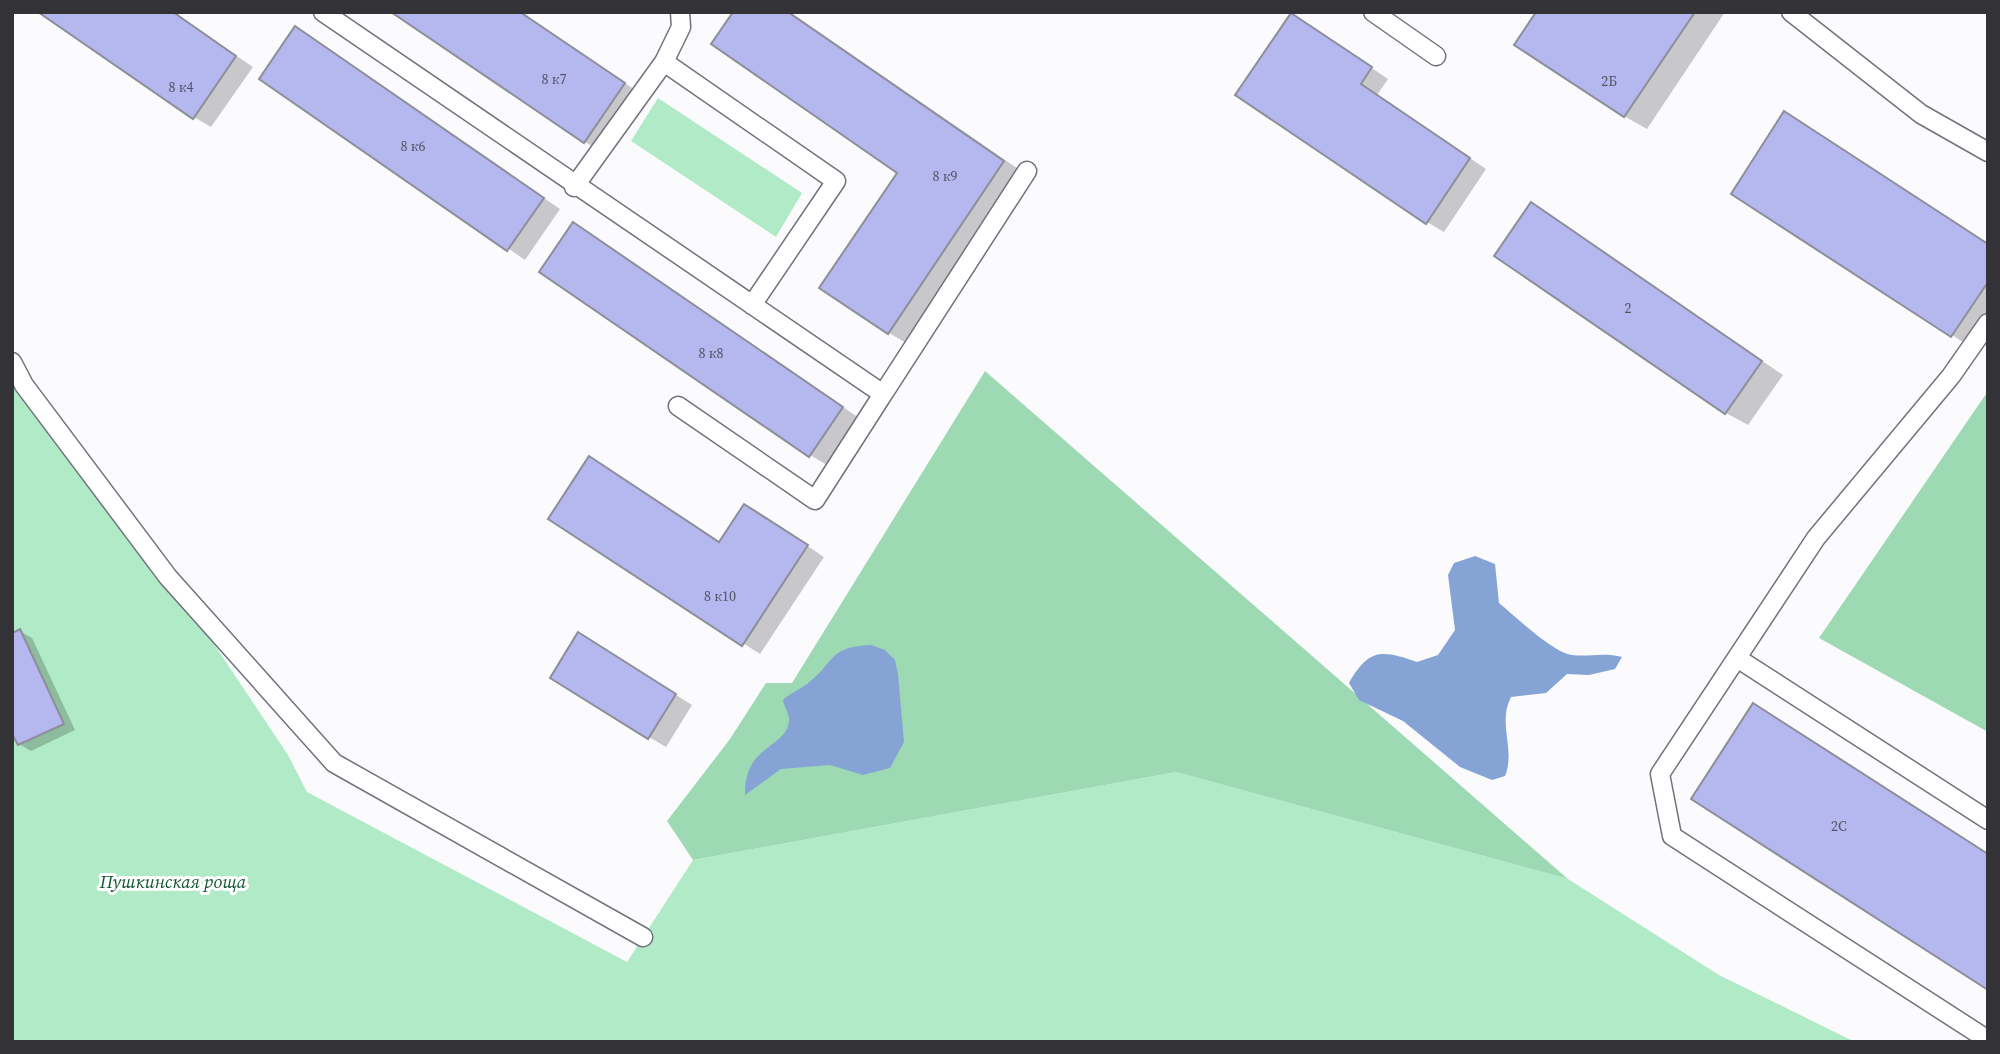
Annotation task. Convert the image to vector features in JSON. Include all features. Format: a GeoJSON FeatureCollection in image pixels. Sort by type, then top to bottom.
{"type":"FeatureCollection","features":[{"type":"Feature","properties":{"kind":"lane"},"geometry":{"type":"LineString","coordinates":[[323,12],[574,187],[883,394]]}},
{"type":"Feature","properties":{"kind":"lane"},"geometry":{"type":"LineString","coordinates":[[574,187],[664,62],[681,27],[680,12]]}},
{"type":"Feature","properties":{"kind":"lane"},"geometry":{"type":"LineString","coordinates":[[1373,12],[1436,56]]}},
{"type":"Feature","properties":{"kind":"lane"},"geometry":{"type":"LineString","coordinates":[[1791,12],[1921,114],[1988,152]]}},
{"type":"Feature","properties":{"kind":"lane"},"geometry":{"type":"LineString","coordinates":[[664,62],[836,181],[752,305]]}},
{"type":"Feature","properties":{"kind":"lane"},"geometry":{"type":"LineString","coordinates":[[678,406],[815,500],[1027,171]]}},
{"type":"Feature","properties":{"kind":"lane"},"geometry":{"type":"LineString","coordinates":[[1988,323],[1951,376],[1816,538],[1660,774],[1672,836],[1988,1040]]}},
{"type":"Feature","properties":{"kind":"lane"},"geometry":{"type":"LineString","coordinates":[[12,362],[24,386],[168,577],[334,763],[643,937]]}},
{"type":"Feature","properties":{"kind":"lane"},"geometry":{"type":"LineString","coordinates":[[1737,658],[1988,820]]}},
{"type":"Feature","properties":{"kind":"green space"},"geometry":{"type":"Polygon","coordinates":[[[658,98],[802,193],[776,237],[631,141],[658,98]]]}},
{"type":"Feature","properties":{"kind":"green space","name":"Пушкинская роща"},"geometry":{"type":"Polygon","coordinates":[[[12,362],[184,599],[288,755],[307,792],[627,962],[693,860],[1176,772],[1568,879],[1719,975],[1855,1042],[12,1042],[12,362]]]}},
{"type":"Feature","properties":{"kind":"green space"},"geometry":{"type":"Polygon","coordinates":[[[985,371],[1568,879],[1176,772],[693,860],[667,821],[730,739],[766,683],[792,683],[985,371]]]}},
{"type":"Feature","properties":{"kind":"green space"},"geometry":{"type":"Polygon","coordinates":[[[1988,391],[1988,732],[1819,638],[1988,391]]]}},
{"type":"Feature","properties":{"kind":"water"},"geometry":{"type":"Polygon","coordinates":[[[1475,556],[1495,564],[1499,603],[1544,641],[1572,655],[1622,657],[1615,669],[1589,675],[1567,674],[1546,693],[1511,697],[1506,717],[1508,766],[1505,776],[1492,780],[1460,767],[1403,721],[1359,700],[1349,683],[1363,663],[1377,655],[1394,655],[1417,662],[1438,655],[1455,630],[1448,575],[1454,563],[1475,556]]]}},
{"type":"Feature","properties":{"kind":"water"},"geometry":{"type":"Polygon","coordinates":[[[871,645],[885,650],[895,660],[898,674],[904,742],[890,768],[863,775],[830,765],[781,769],[745,795],[746,778],[751,766],[786,730],[789,719],[783,700],[807,684],[839,652],[871,645]]]}},
{"type":"Feature","properties":{"kind":"building"},"geometry":{"type":"Polygon","coordinates":[[[38,12],[173,12],[236,56],[193,119],[38,12]]]}},
{"type":"Feature","properties":{"kind":"building"},"geometry":{"type":"Polygon","coordinates":[[[391,12],[520,12],[625,83],[584,143],[391,12]]]}},
{"type":"Feature","properties":{"kind":"building"},"geometry":{"type":"Polygon","coordinates":[[[733,12],[788,12],[1004,161],[888,334],[819,288],[897,173],[711,44],[733,12]]]}},
{"type":"Feature","properties":{"kind":"building"},"geometry":{"type":"Polygon","coordinates":[[[1536,12],[1695,12],[1624,117],[1514,45],[1536,12]]]}},
{"type":"Feature","properties":{"kind":"building"},"geometry":{"type":"Polygon","coordinates":[[[1291,13],[1372,67],[1361,84],[1470,158],[1426,224],[1235,95],[1291,13]]]}},
{"type":"Feature","properties":{"kind":"building"},"geometry":{"type":"Polygon","coordinates":[[[295,26],[544,198],[507,251],[259,79],[295,26]]]}},
{"type":"Feature","properties":{"kind":"building"},"geometry":{"type":"Polygon","coordinates":[[[1784,111],[1988,244],[1988,282],[1951,337],[1731,194],[1784,111]]]}},
{"type":"Feature","properties":{"kind":"building"},"geometry":{"type":"Polygon","coordinates":[[[1531,202],[1762,361],[1725,414],[1494,256],[1531,202]]]}},
{"type":"Feature","properties":{"kind":"building"},"geometry":{"type":"Polygon","coordinates":[[[573,222],[843,407],[809,457],[539,272],[573,222]]]}},
{"type":"Feature","properties":{"kind":"building"},"geometry":{"type":"Polygon","coordinates":[[[589,456],[719,542],[744,504],[808,545],[742,646],[548,519],[589,456]]]}},
{"type":"Feature","properties":{"kind":"building"},"geometry":{"type":"Polygon","coordinates":[[[20,629],[64,724],[18,745],[12,734],[12,633],[20,629]]]}},
{"type":"Feature","properties":{"kind":"building"},"geometry":{"type":"Polygon","coordinates":[[[578,632],[676,694],[648,739],[550,678],[578,632]]]}},
{"type":"Feature","properties":{"kind":"building"},"geometry":{"type":"Polygon","coordinates":[[[1753,703],[1988,854],[1988,990],[1691,799],[1753,703]]]}}]}
